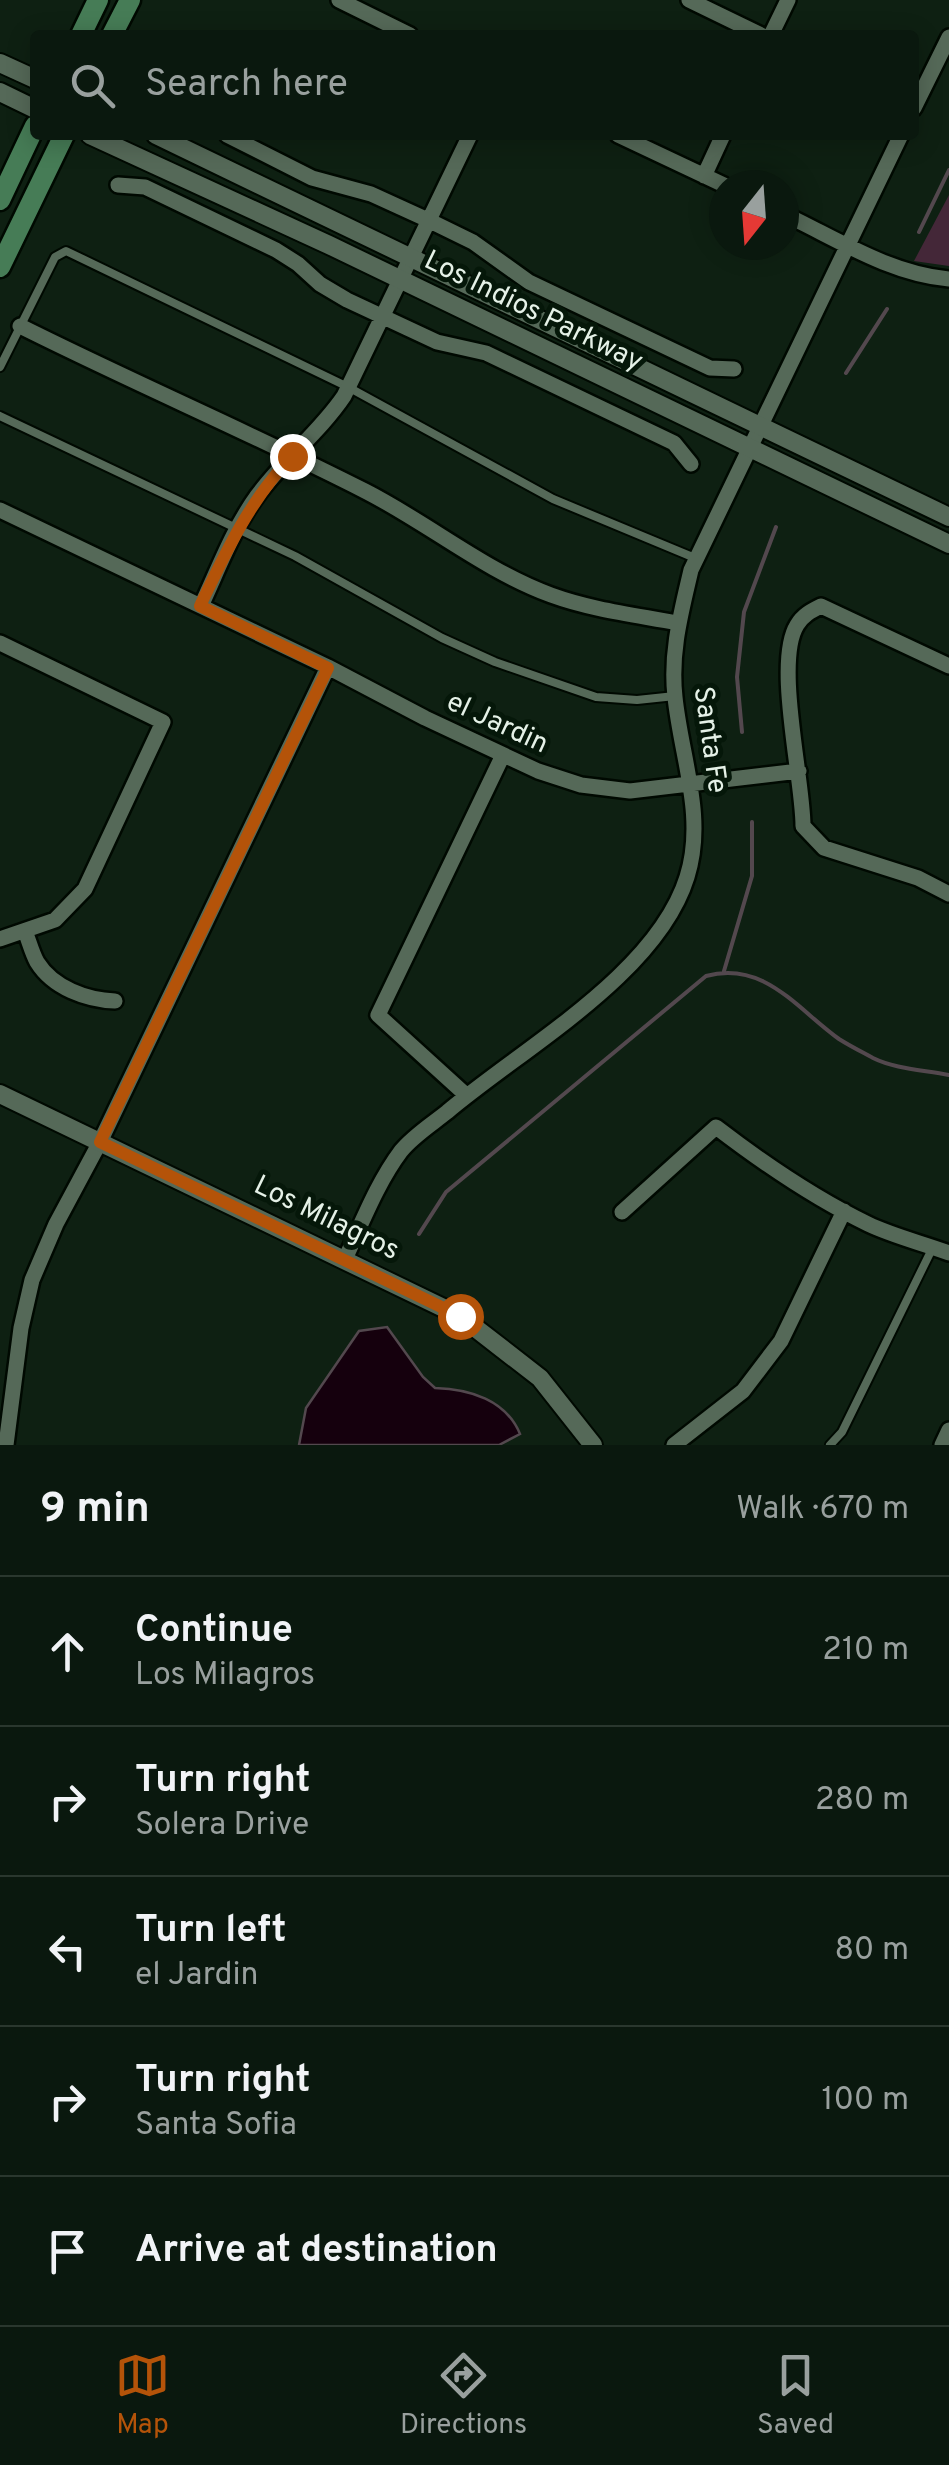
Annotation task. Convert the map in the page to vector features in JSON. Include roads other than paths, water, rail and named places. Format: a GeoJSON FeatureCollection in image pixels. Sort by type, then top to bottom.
{"type":"FeatureCollection","features":[{"type":"Feature","properties":{"kind":"main road"},"geometry":{"type":"LineString","coordinates":[[83,30],[98,0]]}},
{"type":"Feature","properties":{"kind":"main road"},"geometry":{"type":"LineString","coordinates":[[115,30],[130,0]]}},
{"type":"Feature","properties":{"kind":"main road"},"geometry":{"type":"LineString","coordinates":[[0,200],[30,137]]}},
{"type":"Feature","properties":{"kind":"main road"},"geometry":{"type":"LineString","coordinates":[[0,267],[62,140]]}},
{"type":"Feature","properties":{"kind":"street"},"geometry":{"type":"LineString","coordinates":[[339,0],[400,30]]}},
{"type":"Feature","properties":{"kind":"street"},"geometry":{"type":"LineString","coordinates":[[374,17],[382,0]]}},
{"type":"Feature","properties":{"kind":"street"},"geometry":{"type":"LineString","coordinates":[[689,0],[751,30]]}},
{"type":"Feature","properties":{"kind":"street"},"geometry":{"type":"LineString","coordinates":[[774,30],[788,0]]}},
{"type":"Feature","properties":{"kind":"street"},"geometry":{"type":"LineString","coordinates":[[919,98],[949,37]]}},
{"type":"Feature","properties":{"kind":"street"},"geometry":{"type":"LineString","coordinates":[[0,63],[30,76]]}},
{"type":"Feature","properties":{"kind":"street"},"geometry":{"type":"LineString","coordinates":[[0,92],[30,107]]}},
{"type":"Feature","properties":{"kind":"street","name":"Los Indios Parkway"},"geometry":{"type":"LineString","coordinates":[[101,140],[400,279],[949,544]]}},
{"type":"Feature","properties":{"kind":"street","name":"Los Indios Parkway"},"geometry":{"type":"LineString","coordinates":[[166,140],[949,517]]}},
{"type":"Feature","properties":{"kind":"street"},"geometry":{"type":"LineString","coordinates":[[237,140],[312,178],[371,194],[428,220],[473,242],[529,282],[710,368],[734,369]]}},
{"type":"Feature","properties":{"kind":"street"},"geometry":{"type":"LineString","coordinates":[[200,606],[257,495],[324,426],[348,388],[468,140]]}},
{"type":"Feature","properties":{"kind":"street"},"geometry":{"type":"LineString","coordinates":[[628,140],[709,178]]}},
{"type":"Feature","properties":{"kind":"street"},"geometry":{"type":"LineString","coordinates":[[704,176],[721,140]]}},
{"type":"Feature","properties":{"kind":"street","name":"Santa Fe"},"geometry":{"type":"LineString","coordinates":[[346,1259],[402,1149],[636,963],[670,917],[688,876],[694,840],[690,785],[675,696],[674,639],[696,558],[899,140]]}},
{"type":"Feature","properties":{"kind":"street"},"geometry":{"type":"LineString","coordinates":[[118,185],[146,187],[276,250],[320,284],[382,317],[437,342],[486,354],[674,442],[691,464]]}},
{"type":"Feature","properties":{"kind":"street"},"geometry":{"type":"LineString","coordinates":[[799,221],[921,276],[949,279]]}},
{"type":"Feature","properties":{"kind":"street"},"geometry":{"type":"LineString","coordinates":[[20,326],[408,514],[510,576],[552,596],[678,623]]}},
{"type":"Feature","properties":{"kind":"street","name":"el Jardin"},"geometry":{"type":"LineString","coordinates":[[0,510],[503,755],[581,785],[630,791],[799,771]]}},
{"type":"Feature","properties":{"kind":"street"},"geometry":{"type":"LineString","coordinates":[[949,666],[821,606],[808,612],[794,628],[789,664],[803,826],[824,848],[918,878],[949,894]]}},
{"type":"Feature","properties":{"kind":"street"},"geometry":{"type":"LineString","coordinates":[[0,643],[163,722],[86,889],[55,920],[0,939]]}},
{"type":"Feature","properties":{"kind":"street"},"geometry":{"type":"LineString","coordinates":[[6,1445],[32,1280],[328,668]]}},
{"type":"Feature","properties":{"kind":"street"},"geometry":{"type":"LineString","coordinates":[[466,1096],[378,1014],[503,755]]}},
{"type":"Feature","properties":{"kind":"street"},"geometry":{"type":"LineString","coordinates":[[25,931],[38,964],[63,986],[89,1000],[115,1001]]}},
{"type":"Feature","properties":{"kind":"street","name":"Los Milagros"},"geometry":{"type":"LineString","coordinates":[[0,1094],[460,1316],[540,1378],[593,1445]]}},
{"type":"Feature","properties":{"kind":"street"},"geometry":{"type":"LineString","coordinates":[[622,1212],[716,1126],[781,1173],[844,1211],[870,1225],[941,1250]]}},
{"type":"Feature","properties":{"kind":"street"},"geometry":{"type":"LineString","coordinates":[[674,1445],[742,1391],[780,1341],[844,1211]]}},
{"type":"Feature","properties":{"kind":"street"},"geometry":{"type":"LineString","coordinates":[[942,1445],[949,1430]]}},
{"type":"Feature","properties":{"kind":"lane"},"geometry":{"type":"LineString","coordinates":[[0,366],[55,257],[66,251],[348,388],[552,498],[696,558]]}},
{"type":"Feature","properties":{"kind":"lane"},"geometry":{"type":"LineString","coordinates":[[0,416],[238,528],[442,638],[495,662],[596,697],[638,700],[675,696]]}},
{"type":"Feature","properties":{"kind":"lane"},"geometry":{"type":"LineString","coordinates":[[830,1445],[842,1432],[941,1250]]}},
{"type":"Feature","properties":{"kind":"waterway"},"geometry":{"type":"LineString","coordinates":[[919,232],[949,170]]}},
{"type":"Feature","properties":{"kind":"waterway"},"geometry":{"type":"LineString","coordinates":[[846,373],[887,309]]}},
{"type":"Feature","properties":{"kind":"waterway"},"geometry":{"type":"LineString","coordinates":[[742,732],[737,677],[744,612],[776,527]]}},
{"type":"Feature","properties":{"kind":"waterway"},"geometry":{"type":"LineString","coordinates":[[724,971],[752,876],[752,822]]}},
{"type":"Feature","properties":{"kind":"waterway"},"geometry":{"type":"LineString","coordinates":[[419,1234],[446,1192],[706,976],[727,973],[762,981],[779,990],[839,1039],[873,1058],[949,1075]]}}]}
